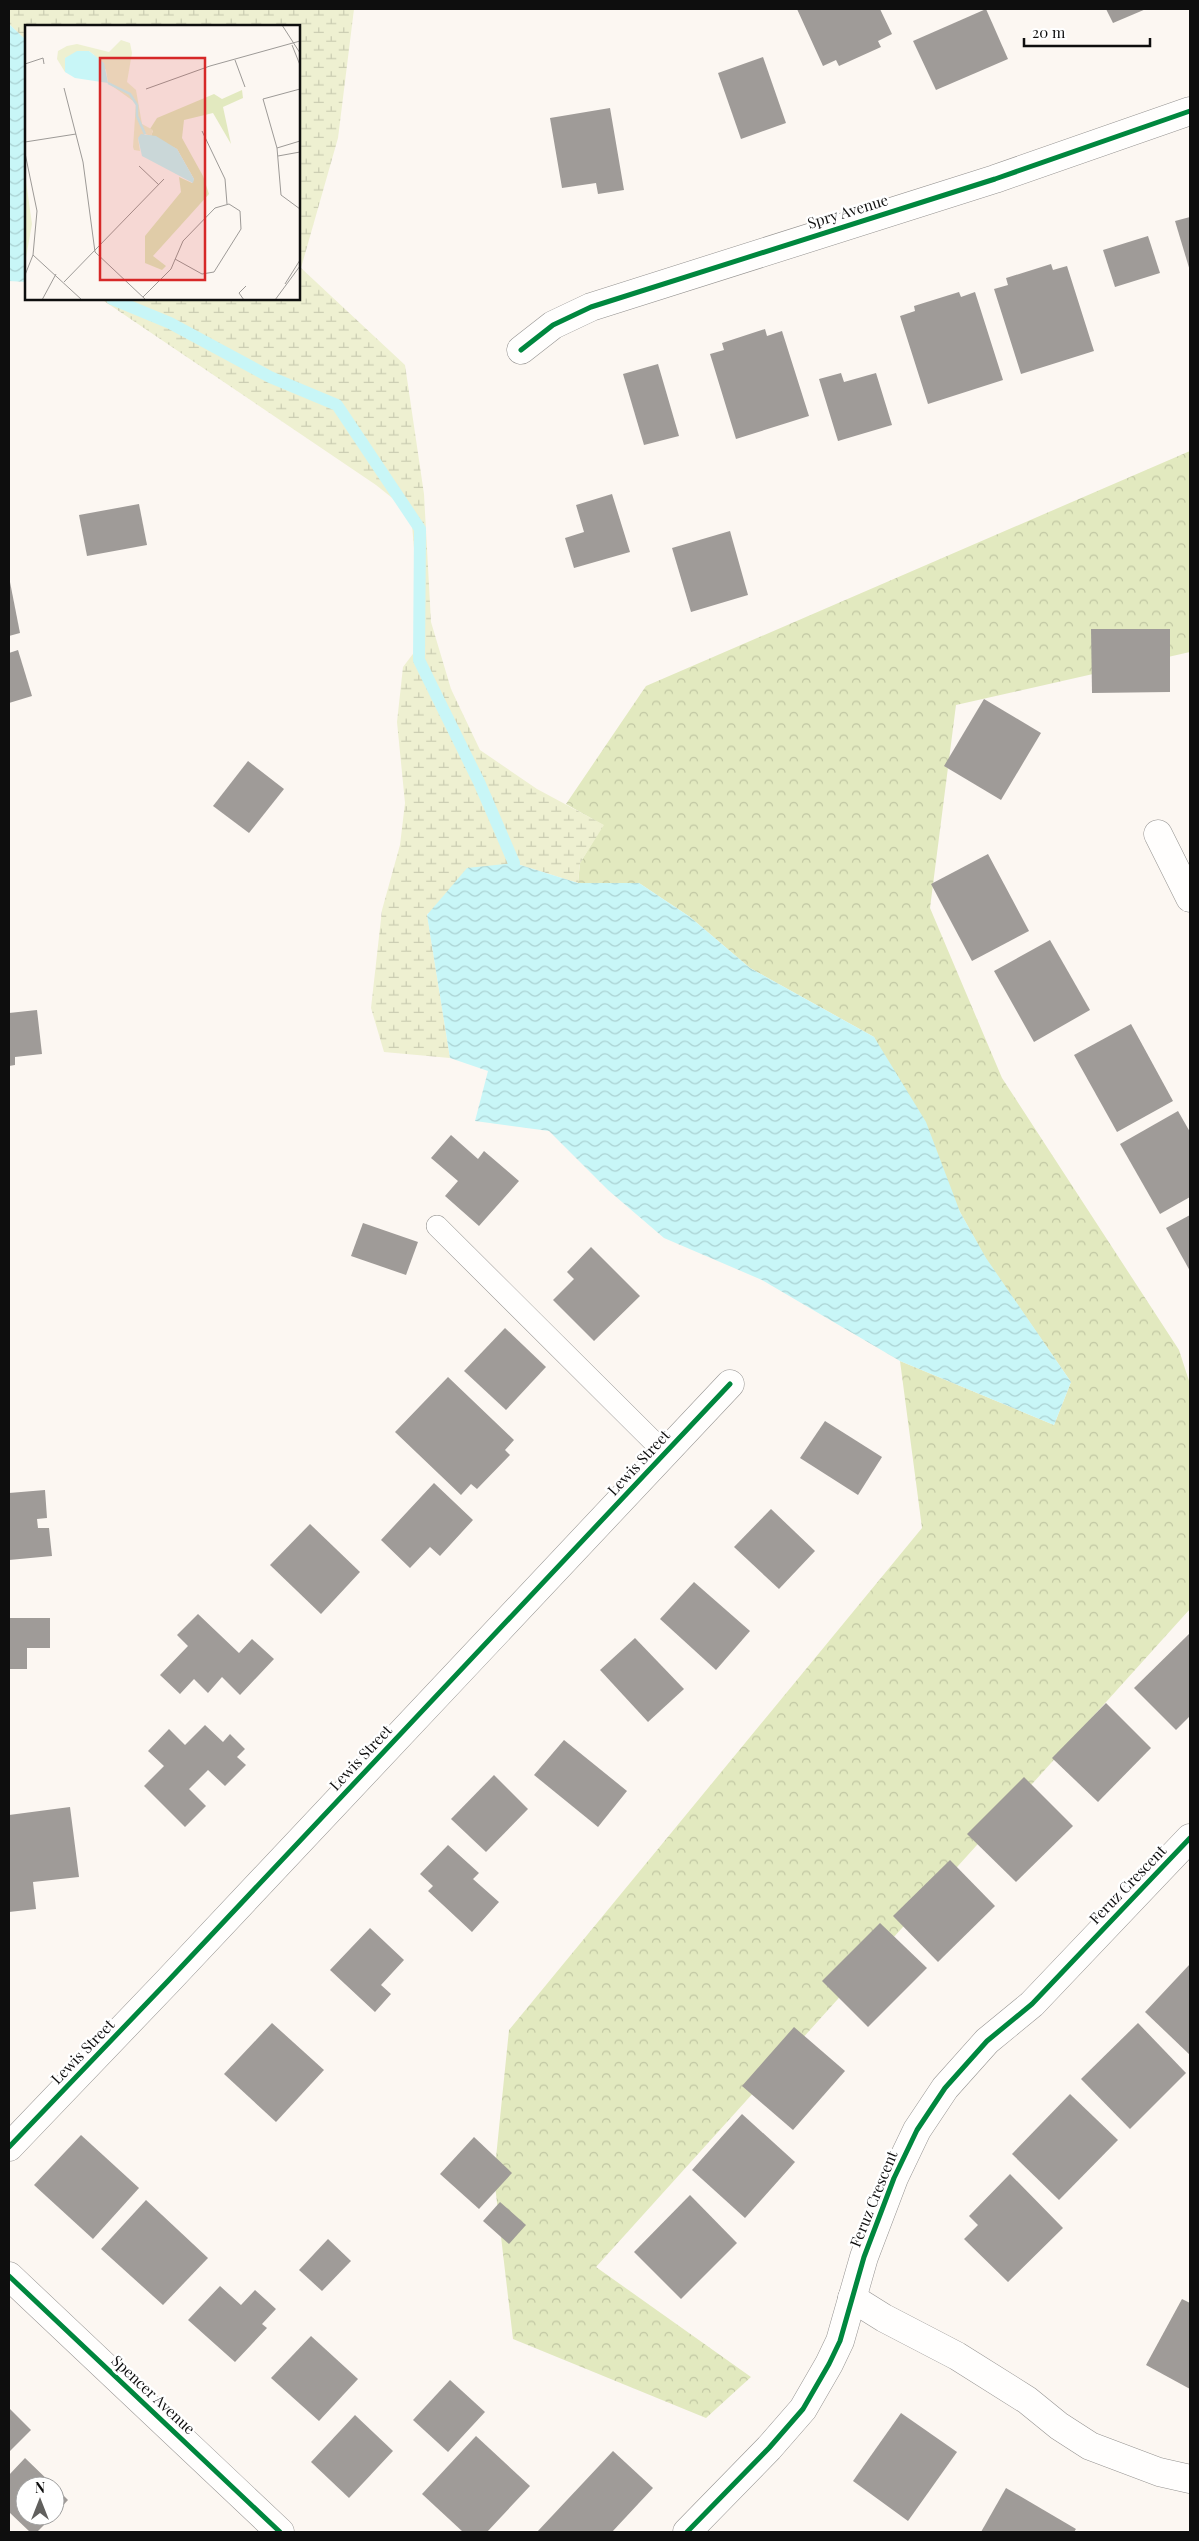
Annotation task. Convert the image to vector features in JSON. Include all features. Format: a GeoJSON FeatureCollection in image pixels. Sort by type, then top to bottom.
{"type":"FeatureCollection","features":[{"type":"Feature","properties":{"kind":"street","name":"Spry Avenue"},"geometry":{"type":"LineString","coordinates":[[521,350],[553,325],[591,307],[988,181],[1190,111]]}},
{"type":"Feature","properties":{"kind":"street"},"geometry":{"type":"LineString","coordinates":[[1158,834],[1190,898]]}},
{"type":"Feature","properties":{"kind":"street","name":"Lewis Street"},"geometry":{"type":"LineString","coordinates":[[9,2147],[168,1982],[730,1384]]}},
{"type":"Feature","properties":{"kind":"street","name":"Feruz Crescent"},"geometry":{"type":"LineString","coordinates":[[687,2532],[770,2448],[803,2409],[840,2341],[876,2224],[902,2159],[917,2130],[945,2088],[987,2041],[1032,2004],[1190,1838]]}},
{"type":"Feature","properties":{"kind":"street","name":"Spencer Avenue"},"geometry":{"type":"LineString","coordinates":[[9,2276],[280,2532]]}},
{"type":"Feature","properties":{"kind":"street"},"geometry":{"type":"LineString","coordinates":[[852,2298],[884,2318],[957,2356],[1027,2400],[1059,2426],[1090,2446],[1159,2472],[1190,2478]]}},
{"type":"Feature","properties":{"kind":"lane"},"geometry":{"type":"LineString","coordinates":[[437,1226],[666,1454]]}},
{"type":"Feature","properties":{"kind":"green space"},"geometry":{"type":"Polygon","coordinates":[[[9,9],[354,9],[338,138],[301,268],[405,365],[424,494],[431,622],[451,689],[480,750],[537,789],[604,825],[580,863],[578,883],[514,863],[427,914],[450,1058],[384,1052],[371,1008],[382,910],[400,845],[405,803],[397,722],[403,667],[422,642],[411,513],[376,485],[102,300],[300,300],[300,25],[25,25],[25,39],[9,24],[9,9]]]}},
{"type":"Feature","properties":{"kind":"green space"},"geometry":{"type":"Polygon","coordinates":[[[1190,451],[1190,652],[956,705],[930,908],[1002,1078],[1179,1350],[1190,1384],[1190,1609],[596,2267],[751,2377],[706,2418],[513,2339],[494,2177],[509,2030],[922,1528],[900,1361],[1054,1425],[1071,1382],[986,1259],[960,1212],[874,1037],[750,968],[690,917],[639,883],[578,883],[580,863],[603,825],[566,804],[646,686],[1190,451]]]}},
{"type":"Feature","properties":{"kind":"water"},"geometry":{"type":"Polygon","coordinates":[[[9,24],[25,39],[25,282],[9,281],[9,24]]]}},
{"type":"Feature","properties":{"kind":"water"},"geometry":{"type":"Polygon","coordinates":[[[514,863],[578,883],[639,883],[690,917],[750,968],[874,1037],[926,1122],[960,1212],[986,1258],[1071,1382],[1054,1425],[900,1361],[762,1280],[664,1238],[608,1190],[549,1131],[475,1121],[488,1071],[450,1058],[427,915],[467,868],[514,863]]]}},
{"type":"Feature","properties":{"kind":"building"},"geometry":{"type":"Polygon","coordinates":[[[797,9],[880,9],[892,34],[878,41],[881,47],[839,66],[836,60],[823,66],[797,9]]]}},
{"type":"Feature","properties":{"kind":"building"},"geometry":{"type":"Polygon","coordinates":[[[986,9],[1008,59],[936,90],[913,41],[986,9]]]}},
{"type":"Feature","properties":{"kind":"building"},"geometry":{"type":"Polygon","coordinates":[[[1106,9],[1146,9],[1113,23],[1106,9]]]}},
{"type":"Feature","properties":{"kind":"building"},"geometry":{"type":"Polygon","coordinates":[[[763,57],[786,123],[741,139],[718,73],[763,57]]]}},
{"type":"Feature","properties":{"kind":"building"},"geometry":{"type":"Polygon","coordinates":[[[610,108],[624,190],[598,194],[596,183],[562,188],[550,118],[610,108]]]}},
{"type":"Feature","properties":{"kind":"building"},"geometry":{"type":"Polygon","coordinates":[[[1190,217],[1190,271],[1175,221],[1190,217]]]}},
{"type":"Feature","properties":{"kind":"building"},"geometry":{"type":"Polygon","coordinates":[[[1148,236],[1160,273],[1115,287],[1103,250],[1148,236]]]}},
{"type":"Feature","properties":{"kind":"building"},"geometry":{"type":"Polygon","coordinates":[[[1051,264],[1053,270],[1067,266],[1094,351],[1021,374],[994,289],[1008,285],[1006,278],[1051,264]]]}},
{"type":"Feature","properties":{"kind":"building"},"geometry":{"type":"Polygon","coordinates":[[[959,292],[961,297],[975,292],[1003,380],[928,404],[900,316],[915,311],[914,306],[959,292]]]}},
{"type":"Feature","properties":{"kind":"building"},"geometry":{"type":"Polygon","coordinates":[[[765,329],[767,336],[782,331],[809,416],[736,439],[710,354],[724,350],[722,343],[765,329]]]}},
{"type":"Feature","properties":{"kind":"building"},"geometry":{"type":"Polygon","coordinates":[[[658,364],[679,436],[644,445],[623,374],[658,364]]]}},
{"type":"Feature","properties":{"kind":"building"},"geometry":{"type":"Polygon","coordinates":[[[841,373],[844,382],[876,373],[892,425],[838,441],[819,379],[841,373]]]}},
{"type":"Feature","properties":{"kind":"building"},"geometry":{"type":"Polygon","coordinates":[[[612,494],[630,552],[574,568],[565,538],[584,532],[576,505],[612,494]]]}},
{"type":"Feature","properties":{"kind":"building"},"geometry":{"type":"Polygon","coordinates":[[[139,504],[147,545],[87,556],[79,515],[139,504]]]}},
{"type":"Feature","properties":{"kind":"building"},"geometry":{"type":"Polygon","coordinates":[[[730,531],[748,595],[691,612],[672,548],[730,531]]]}},
{"type":"Feature","properties":{"kind":"building"},"geometry":{"type":"Polygon","coordinates":[[[9,577],[20,633],[9,636],[9,577]]]}},
{"type":"Feature","properties":{"kind":"building"},"geometry":{"type":"Polygon","coordinates":[[[1091,629],[1170,629],[1170,692],[1092,693],[1091,629]]]}},
{"type":"Feature","properties":{"kind":"building"},"geometry":{"type":"Polygon","coordinates":[[[18,650],[32,696],[9,703],[9,653],[18,650]]]}},
{"type":"Feature","properties":{"kind":"building"},"geometry":{"type":"Polygon","coordinates":[[[984,699],[1041,733],[1001,800],[944,766],[984,699]]]}},
{"type":"Feature","properties":{"kind":"building"},"geometry":{"type":"Polygon","coordinates":[[[248,761],[284,789],[249,833],[213,806],[248,761]]]}},
{"type":"Feature","properties":{"kind":"building"},"geometry":{"type":"Polygon","coordinates":[[[988,854],[1029,931],[972,961],[931,884],[988,854]]]}},
{"type":"Feature","properties":{"kind":"building"},"geometry":{"type":"Polygon","coordinates":[[[1050,940],[1090,1010],[1034,1042],[994,971],[1050,940]]]}},
{"type":"Feature","properties":{"kind":"building"},"geometry":{"type":"Polygon","coordinates":[[[37,1010],[42,1054],[15,1057],[15,1065],[9,1066],[9,1013],[37,1010]]]}},
{"type":"Feature","properties":{"kind":"building"},"geometry":{"type":"Polygon","coordinates":[[[1131,1024],[1173,1101],[1117,1132],[1074,1055],[1131,1024]]]}},
{"type":"Feature","properties":{"kind":"building"},"geometry":{"type":"Polygon","coordinates":[[[1178,1111],[1190,1132],[1190,1197],[1160,1214],[1120,1144],[1178,1111]]]}},
{"type":"Feature","properties":{"kind":"building"},"geometry":{"type":"Polygon","coordinates":[[[451,1135],[478,1159],[484,1151],[519,1181],[479,1226],[445,1196],[458,1181],[431,1158],[451,1135]]]}},
{"type":"Feature","properties":{"kind":"building"},"geometry":{"type":"Polygon","coordinates":[[[1190,1215],[1190,1271],[1166,1228],[1190,1215]]]}},
{"type":"Feature","properties":{"kind":"building"},"geometry":{"type":"Polygon","coordinates":[[[363,1223],[418,1242],[406,1275],[351,1256],[363,1223]]]}},
{"type":"Feature","properties":{"kind":"building"},"geometry":{"type":"Polygon","coordinates":[[[591,1247],[640,1296],[594,1341],[553,1300],[574,1279],[567,1272],[591,1247]]]}},
{"type":"Feature","properties":{"kind":"building"},"geometry":{"type":"Polygon","coordinates":[[[505,1328],[546,1367],[506,1410],[464,1371],[505,1328]]]}},
{"type":"Feature","properties":{"kind":"building"},"geometry":{"type":"Polygon","coordinates":[[[448,1377],[514,1440],[505,1450],[510,1455],[477,1489],[471,1484],[461,1495],[395,1432],[448,1377]]]}},
{"type":"Feature","properties":{"kind":"building"},"geometry":{"type":"Polygon","coordinates":[[[825,1421],[882,1457],[858,1495],[800,1458],[825,1421]]]}},
{"type":"Feature","properties":{"kind":"building"},"geometry":{"type":"Polygon","coordinates":[[[434,1483],[473,1520],[440,1556],[430,1547],[410,1568],[381,1540],[434,1483]]]}},
{"type":"Feature","properties":{"kind":"building"},"geometry":{"type":"Polygon","coordinates":[[[45,1490],[47,1518],[37,1519],[38,1528],[49,1528],[52,1556],[9,1560],[9,1493],[45,1490]]]}},
{"type":"Feature","properties":{"kind":"building"},"geometry":{"type":"Polygon","coordinates":[[[771,1509],[815,1551],[779,1589],[734,1547],[771,1509]]]}},
{"type":"Feature","properties":{"kind":"building"},"geometry":{"type":"Polygon","coordinates":[[[310,1524],[360,1572],[321,1614],[270,1565],[310,1524]]]}},
{"type":"Feature","properties":{"kind":"building"},"geometry":{"type":"Polygon","coordinates":[[[694,1582],[750,1631],[716,1670],[660,1619],[694,1582]]]}},
{"type":"Feature","properties":{"kind":"building"},"geometry":{"type":"Polygon","coordinates":[[[198,1614],[239,1653],[252,1639],[274,1659],[240,1695],[222,1677],[208,1693],[194,1679],[180,1694],[160,1675],[188,1646],[177,1635],[198,1614]]]}},
{"type":"Feature","properties":{"kind":"building"},"geometry":{"type":"Polygon","coordinates":[[[9,1618],[50,1618],[50,1648],[27,1648],[27,1669],[9,1669],[9,1618]]]}},
{"type":"Feature","properties":{"kind":"building"},"geometry":{"type":"Polygon","coordinates":[[[1190,1633],[1190,1716],[1176,1730],[1134,1688],[1190,1633]]]}},
{"type":"Feature","properties":{"kind":"building"},"geometry":{"type":"Polygon","coordinates":[[[635,1638],[684,1689],[648,1722],[600,1670],[635,1638]]]}},
{"type":"Feature","properties":{"kind":"building"},"geometry":{"type":"Polygon","coordinates":[[[1106,1703],[1151,1748],[1098,1802],[1052,1758],[1106,1703]]]}},
{"type":"Feature","properties":{"kind":"building"},"geometry":{"type":"Polygon","coordinates":[[[205,1725],[223,1742],[230,1734],[245,1749],[237,1757],[246,1765],[225,1786],[208,1770],[189,1789],[206,1806],[185,1827],[144,1786],[164,1766],[148,1751],[169,1729],[185,1745],[205,1725]]]}},
{"type":"Feature","properties":{"kind":"building"},"geometry":{"type":"Polygon","coordinates":[[[564,1740],[627,1791],[598,1827],[534,1775],[564,1740]]]}},
{"type":"Feature","properties":{"kind":"building"},"geometry":{"type":"Polygon","coordinates":[[[494,1775],[528,1809],[486,1852],[451,1819],[494,1775]]]}},
{"type":"Feature","properties":{"kind":"building"},"geometry":{"type":"Polygon","coordinates":[[[1024,1777],[1073,1826],[1016,1882],[967,1834],[1024,1777]]]}},
{"type":"Feature","properties":{"kind":"building"},"geometry":{"type":"Polygon","coordinates":[[[70,1807],[79,1877],[33,1882],[36,1909],[9,1912],[9,1815],[70,1807]]]}},
{"type":"Feature","properties":{"kind":"building"},"geometry":{"type":"Polygon","coordinates":[[[448,1845],[479,1873],[473,1879],[499,1902],[472,1932],[428,1891],[433,1886],[420,1874],[448,1845]]]}},
{"type":"Feature","properties":{"kind":"building"},"geometry":{"type":"Polygon","coordinates":[[[950,1860],[995,1906],[938,1962],[893,1916],[950,1860]]]}},
{"type":"Feature","properties":{"kind":"building"},"geometry":{"type":"Polygon","coordinates":[[[880,1923],[927,1968],[868,2027],[822,1981],[880,1923]]]}},
{"type":"Feature","properties":{"kind":"building"},"geometry":{"type":"Polygon","coordinates":[[[370,1928],[404,1960],[381,1985],[391,1994],[375,2012],[330,1970],[370,1928]]]}},
{"type":"Feature","properties":{"kind":"building"},"geometry":{"type":"Polygon","coordinates":[[[1190,1964],[1190,2055],[1145,2012],[1190,1964]]]}},
{"type":"Feature","properties":{"kind":"building"},"geometry":{"type":"Polygon","coordinates":[[[272,2023],[324,2070],[276,2122],[224,2074],[272,2023]]]}},
{"type":"Feature","properties":{"kind":"building"},"geometry":{"type":"Polygon","coordinates":[[[1138,2023],[1186,2073],[1130,2129],[1081,2079],[1138,2023]]]}},
{"type":"Feature","properties":{"kind":"building"},"geometry":{"type":"Polygon","coordinates":[[[794,2027],[845,2071],[793,2130],[742,2086],[794,2027]]]}},
{"type":"Feature","properties":{"kind":"building"},"geometry":{"type":"Polygon","coordinates":[[[1070,2094],[1118,2140],[1059,2200],[1012,2154],[1070,2094]]]}},
{"type":"Feature","properties":{"kind":"building"},"geometry":{"type":"Polygon","coordinates":[[[742,2114],[795,2162],[745,2218],[692,2170],[742,2114]]]}},
{"type":"Feature","properties":{"kind":"building"},"geometry":{"type":"Polygon","coordinates":[[[81,2135],[139,2188],[93,2239],[34,2185],[81,2135]]]}},
{"type":"Feature","properties":{"kind":"building"},"geometry":{"type":"Polygon","coordinates":[[[474,2137],[512,2173],[479,2209],[440,2174],[474,2137]]]}},
{"type":"Feature","properties":{"kind":"building"},"geometry":{"type":"Polygon","coordinates":[[[1010,2174],[1063,2228],[1008,2282],[964,2239],[978,2225],[969,2216],[1010,2174]]]}},
{"type":"Feature","properties":{"kind":"building"},"geometry":{"type":"Polygon","coordinates":[[[690,2195],[737,2243],[681,2299],[634,2252],[690,2195]]]}},
{"type":"Feature","properties":{"kind":"building"},"geometry":{"type":"Polygon","coordinates":[[[146,2200],[208,2258],[163,2305],[101,2249],[146,2200]]]}},
{"type":"Feature","properties":{"kind":"building"},"geometry":{"type":"Polygon","coordinates":[[[500,2202],[526,2225],[509,2244],[483,2221],[500,2202]]]}},
{"type":"Feature","properties":{"kind":"building"},"geometry":{"type":"Polygon","coordinates":[[[328,2239],[351,2261],[322,2291],[299,2270],[328,2239]]]}},
{"type":"Feature","properties":{"kind":"building"},"geometry":{"type":"Polygon","coordinates":[[[220,2286],[241,2305],[255,2290],[276,2309],[262,2324],[267,2328],[235,2362],[188,2320],[220,2286]]]}},
{"type":"Feature","properties":{"kind":"building"},"geometry":{"type":"Polygon","coordinates":[[[1182,2299],[1190,2303],[1190,2389],[1146,2365],[1182,2299]]]}},
{"type":"Feature","properties":{"kind":"building"},"geometry":{"type":"Polygon","coordinates":[[[311,2336],[358,2379],[319,2421],[271,2378],[311,2336]]]}},
{"type":"Feature","properties":{"kind":"building"},"geometry":{"type":"Polygon","coordinates":[[[450,2380],[485,2412],[448,2452],[413,2420],[450,2380]]]}},
{"type":"Feature","properties":{"kind":"building"},"geometry":{"type":"Polygon","coordinates":[[[9,2408],[31,2430],[9,2452],[9,2408]]]}},
{"type":"Feature","properties":{"kind":"building"},"geometry":{"type":"Polygon","coordinates":[[[901,2413],[957,2452],[908,2521],[853,2481],[901,2413]]]}},
{"type":"Feature","properties":{"kind":"building"},"geometry":{"type":"Polygon","coordinates":[[[355,2415],[393,2451],[349,2498],[311,2462],[355,2415]]]}},
{"type":"Feature","properties":{"kind":"building"},"geometry":{"type":"Polygon","coordinates":[[[476,2436],[530,2486],[487,2532],[463,2532],[422,2494],[476,2436]]]}},
{"type":"Feature","properties":{"kind":"building"},"geometry":{"type":"Polygon","coordinates":[[[613,2451],[653,2488],[612,2532],[537,2532],[613,2451]]]}},
{"type":"Feature","properties":{"kind":"building"},"geometry":{"type":"Polygon","coordinates":[[[25,2458],[44,2476],[15,2476],[15,2518],[9,2512],[9,2475],[25,2458]]]}},
{"type":"Feature","properties":{"kind":"building"},"geometry":{"type":"Polygon","coordinates":[[[1006,2488],[1076,2529],[1074,2532],[981,2532],[1006,2488]]]}},
{"type":"Feature","properties":{"kind":"building"},"geometry":{"type":"Polygon","coordinates":[[[24,2526],[43,2526],[37,2532],[30,2532],[24,2526]]]}},
{"type":"Feature","properties":{"kind":"waterway"},"geometry":{"type":"LineString","coordinates":[[114,300],[170,323],[270,377],[337,405],[420,529],[419,660],[479,782],[514,863]]}},
{"type":"Feature","properties":{"kind":"cycle path"},"geometry":{"type":"LineString","coordinates":[[521,350],[553,325],[591,307],[995,179],[1190,111]]}},
{"type":"Feature","properties":{"kind":"cycle path"},"geometry":{"type":"LineString","coordinates":[[9,2147],[168,1981],[730,1384]]}},
{"type":"Feature","properties":{"kind":"cycle path"},"geometry":{"type":"LineString","coordinates":[[687,2532],[769,2448],[803,2409],[840,2341],[864,2257],[894,2178],[917,2130],[945,2088],[987,2041],[1032,2004],[1190,1838]]}},
{"type":"Feature","properties":{"kind":"cycle path"},"geometry":{"type":"LineString","coordinates":[[9,2276],[280,2532]]}}]}
